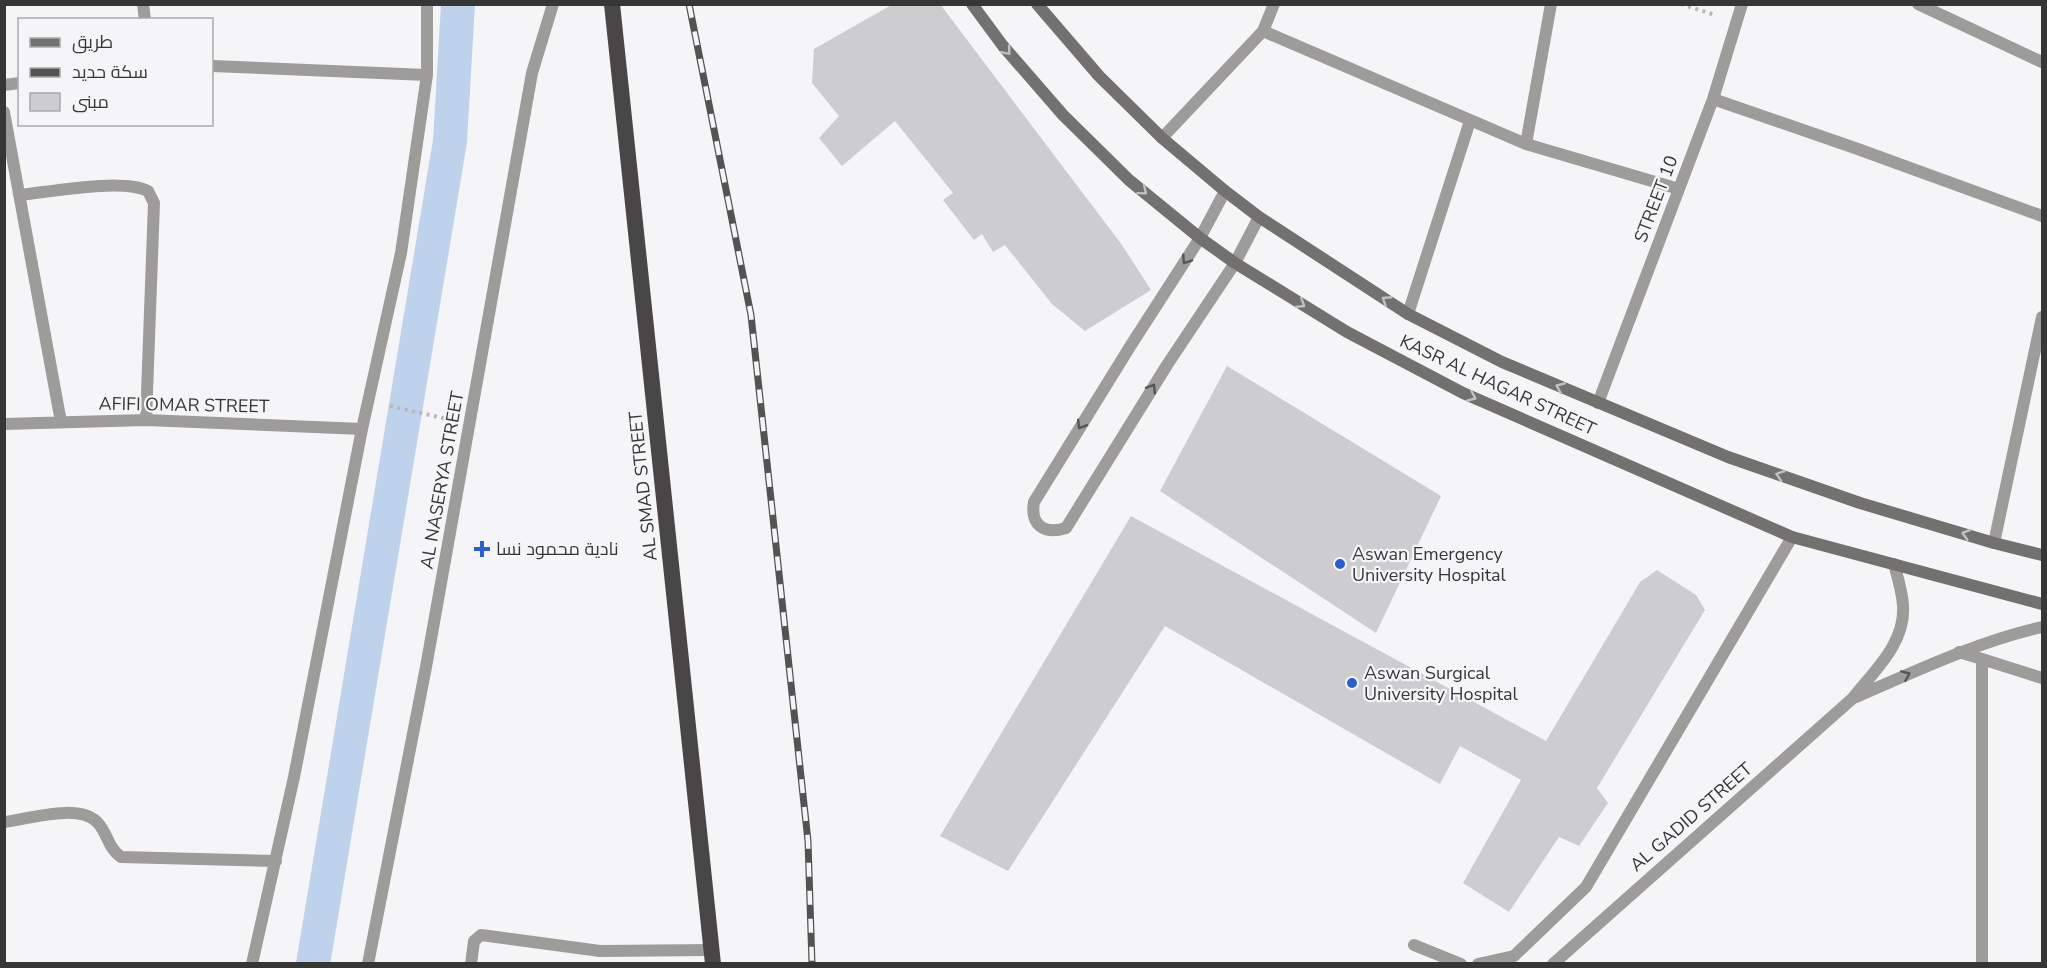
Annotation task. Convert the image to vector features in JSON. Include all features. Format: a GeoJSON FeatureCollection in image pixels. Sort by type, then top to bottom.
{"type":"FeatureCollection","features":[{"type":"Feature","properties":{"kind":"highway","name":"AL SMAD STREET"},"geometry":{"type":"LineString","coordinates":[[612,4],[712,957]]}},
{"type":"Feature","properties":{"kind":"main road","name":"KASR AL HAGAR STREET"},"geometry":{"type":"LineString","coordinates":[[972,4],[1003,46],[1063,115],[1129,180],[1200,238],[1347,332],[1463,393],[1792,537],[2043,604]]}},
{"type":"Feature","properties":{"kind":"main road","name":"KASR AL HAGAR STREET"},"geometry":{"type":"LineString","coordinates":[[1037,4],[1099,76],[1162,138],[1225,191],[1258,217],[1408,314],[1502,362],[1728,457],[1860,503],[1994,543],[2043,555]]}},
{"type":"Feature","properties":{"kind":"street"},"geometry":{"type":"LineString","coordinates":[[252,963],[294,777],[362,429],[401,253],[427,75],[427,4]]}},
{"type":"Feature","properties":{"kind":"street","name":"AL NASERYA STREET"},"geometry":{"type":"LineString","coordinates":[[368,963],[426,667],[532,73],[554,4]]}},
{"type":"Feature","properties":{"kind":"street"},"geometry":{"type":"LineString","coordinates":[[1162,138],[1263,31],[1274,4]]}},
{"type":"Feature","properties":{"kind":"street"},"geometry":{"type":"LineString","coordinates":[[1526,144],[1551,4]]}},
{"type":"Feature","properties":{"kind":"street","name":"STREET 10"},"geometry":{"type":"LineString","coordinates":[[1598,403],[1713,99],[1742,4]]}},
{"type":"Feature","properties":{"kind":"street"},"geometry":{"type":"LineString","coordinates":[[1918,4],[2043,62]]}},
{"type":"Feature","properties":{"kind":"street"},"geometry":{"type":"LineString","coordinates":[[1263,31],[1526,144],[1679,189]]}},
{"type":"Feature","properties":{"kind":"street"},"geometry":{"type":"LineString","coordinates":[[213,66],[427,75]]}},
{"type":"Feature","properties":{"kind":"street"},"geometry":{"type":"LineString","coordinates":[[1713,99],[1855,147],[2043,216]]}},
{"type":"Feature","properties":{"kind":"street"},"geometry":{"type":"LineString","coordinates":[[4,112],[61,422]]}},
{"type":"Feature","properties":{"kind":"street"},"geometry":{"type":"LineString","coordinates":[[1408,314],[1470,121]]}},
{"type":"Feature","properties":{"kind":"street"},"geometry":{"type":"LineString","coordinates":[[19,195],[120,185],[140,187],[148,191],[154,203],[147,420]]}},
{"type":"Feature","properties":{"kind":"street"},"geometry":{"type":"LineString","coordinates":[[1225,191],[1200,238],[1034,502],[1032,514],[1036,523],[1046,529],[1057,531],[1066,528],[1167,365],[1236,263],[1258,217]]}},
{"type":"Feature","properties":{"kind":"street"},"geometry":{"type":"LineString","coordinates":[[1994,543],[2037,374],[2043,317]]}},
{"type":"Feature","properties":{"kind":"street","name":"AFIFI OMAR STREET"},"geometry":{"type":"LineString","coordinates":[[4,424],[147,420],[362,429]]}},
{"type":"Feature","properties":{"kind":"street"},"geometry":{"type":"LineString","coordinates":[[1478,963],[1514,956],[1586,887],[1792,537]]}},
{"type":"Feature","properties":{"kind":"street","name":"AL GADID STREET"},"geometry":{"type":"LineString","coordinates":[[1553,963],[1853,698],[1892,649],[1903,622],[1903,607],[1894,564]]}},
{"type":"Feature","properties":{"kind":"street","name":"AL GADID STREET"},"geometry":{"type":"LineString","coordinates":[[1853,698],[1959,652],[2043,627]]}},
{"type":"Feature","properties":{"kind":"street"},"geometry":{"type":"LineString","coordinates":[[1959,652],[2043,678]]}},
{"type":"Feature","properties":{"kind":"street"},"geometry":{"type":"LineString","coordinates":[[1982,659],[1982,963]]}},
{"type":"Feature","properties":{"kind":"street"},"geometry":{"type":"LineString","coordinates":[[4,822],[71,812],[85,815],[98,822],[113,851],[121,857],[276,861]]}},
{"type":"Feature","properties":{"kind":"street"},"geometry":{"type":"LineString","coordinates":[[471,963],[474,941],[481,935],[600,951],[712,957]]}},
{"type":"Feature","properties":{"kind":"street"},"geometry":{"type":"LineString","coordinates":[[1414,945],[1461,963]]}},
{"type":"Feature","properties":{"kind":"street"},"geometry":{"type":"LineString","coordinates":[[597,963],[600,951]]}},
{"type":"Feature","properties":{"kind":"path"},"geometry":{"type":"LineString","coordinates":[[1682,4],[1736,21]]}},
{"type":"Feature","properties":{"kind":"path"},"geometry":{"type":"LineString","coordinates":[[382,404],[449,419]]}},
{"type":"Feature","properties":{"kind":"building"},"geometry":{"type":"Polygon","coordinates":[[[893,4],[940,4],[1122,245],[1151,290],[1085,331],[1052,304],[1005,245],[993,252],[982,234],[974,240],[943,200],[953,193],[895,121],[842,166],[819,138],[839,116],[812,83],[814,49],[893,4]]]}},
{"type":"Feature","properties":{"kind":"building","name":"Aswan Emergency University Hospital"},"geometry":{"type":"Polygon","coordinates":[[[1227,366],[1441,496],[1376,633],[1160,491],[1227,366]]]}},
{"type":"Feature","properties":{"kind":"building","name":"Aswan Surgical University Hospital"},"geometry":{"type":"Polygon","coordinates":[[[1131,516],[1546,741],[1640,582],[1657,570],[1696,595],[1705,610],[1597,788],[1608,803],[1579,846],[1559,837],[1509,912],[1463,883],[1521,780],[1460,746],[1440,784],[1165,626],[1008,871],[940,836],[1131,516]]]}},
{"type":"Feature","properties":{"kind":"waterway"},"geometry":{"type":"LineString","coordinates":[[313,964],[450,141],[458,4]]}},
{"type":"Feature","properties":{"kind":"railway"},"geometry":{"type":"LineString","coordinates":[[689,4],[751,315],[808,841],[812,964]]}},
{"type":"Feature","properties":{"kind":"place","name":"نادية محمود نسا"},"geometry":{"type":"Point","coordinates":[482,549]}},
{"type":"Feature","properties":{"kind":"place","name":"Aswan Emergency University Hospital"},"geometry":{"type":"Point","coordinates":[1340,564]}},
{"type":"Feature","properties":{"kind":"place","name":"Aswan Surgical University Hospital"},"geometry":{"type":"Point","coordinates":[1352,683]}}]}
